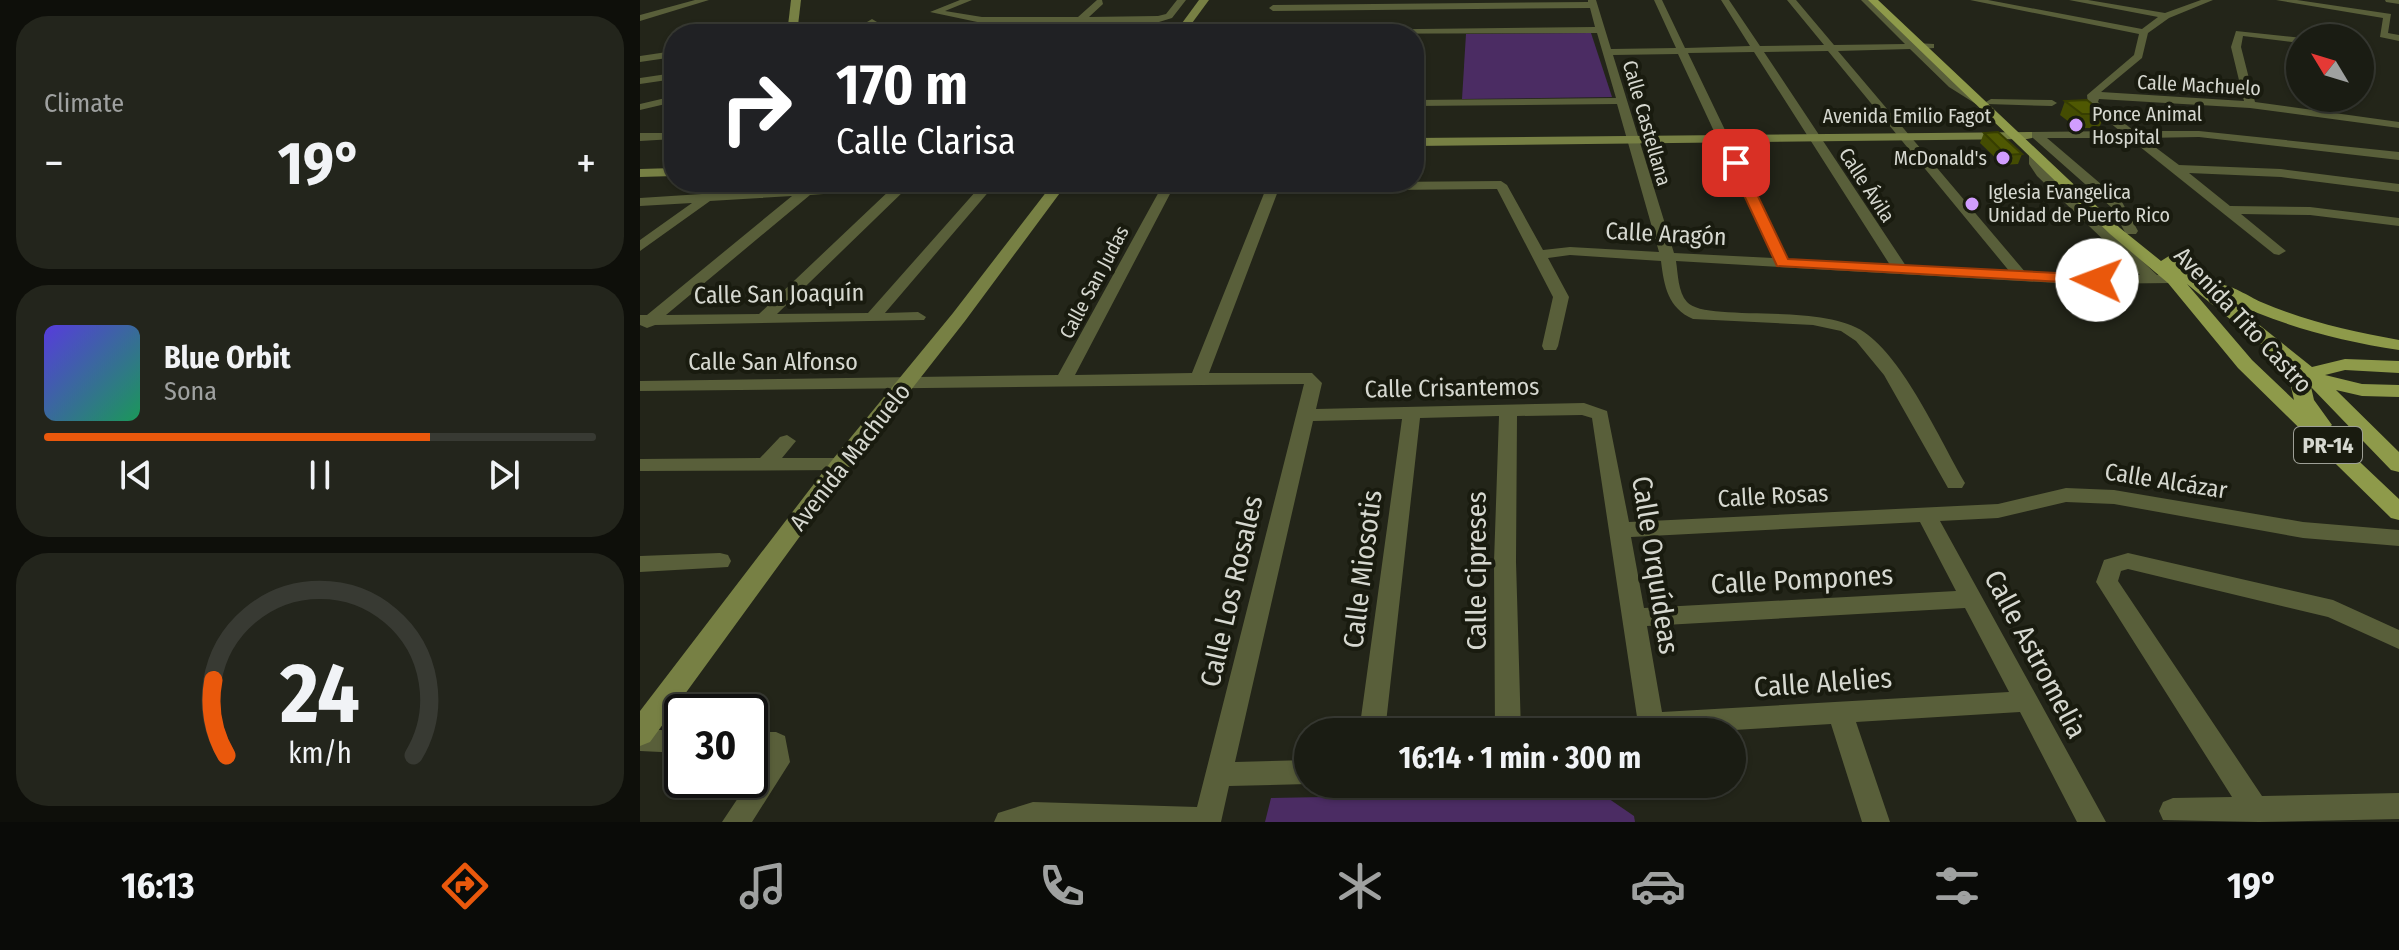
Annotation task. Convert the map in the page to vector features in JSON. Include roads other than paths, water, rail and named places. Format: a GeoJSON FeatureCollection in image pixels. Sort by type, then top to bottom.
{"type":"FeatureCollection","features":[{"type":"Feature","properties":{"kind":"main road","name":"Avenida Tito Castro"},"geometry":{"type":"LineString","coordinates":[[1873,0],[2131,231],[2245,364],[2399,512]]}},
{"type":"Feature","properties":{"kind":"main road","name":"Avenida Tito Castro"},"geometry":{"type":"LineString","coordinates":[[1880,0],[1923,47]]}},
{"type":"Feature","properties":{"kind":"main road","name":"Avenida Tito Castro"},"geometry":{"type":"LineString","coordinates":[[2026,135],[2035,154],[2115,231],[2168,275]]}},
{"type":"Feature","properties":{"kind":"main road"},"geometry":{"type":"LineString","coordinates":[[2168,275],[2280,316],[2348,336],[2399,345]]}},
{"type":"Feature","properties":{"kind":"main road"},"geometry":{"type":"LineString","coordinates":[[2168,275],[2276,361],[2352,389],[2399,391]]}},
{"type":"Feature","properties":{"kind":"main road"},"geometry":{"type":"LineString","coordinates":[[2362,477],[2304,401],[2302,383],[2319,370],[2341,364],[2399,367]]}},
{"type":"Feature","properties":{"kind":"main road","name":"Avenida Tito Castro"},"geometry":{"type":"LineString","coordinates":[[2313,377],[2399,465]]}},
{"type":"Feature","properties":{"kind":"street"},"geometry":{"type":"LineString","coordinates":[[640,18],[705,0]]}},
{"type":"Feature","properties":{"kind":"street"},"geometry":{"type":"LineString","coordinates":[[793,24],[796,0]]}},
{"type":"Feature","properties":{"kind":"street"},"geometry":{"type":"LineString","coordinates":[[968,0],[934,12],[982,20],[1128,19],[1169,16],[1182,0]]}},
{"type":"Feature","properties":{"kind":"street"},"geometry":{"type":"LineString","coordinates":[[1186,24],[1204,0]]}},
{"type":"Feature","properties":{"kind":"street"},"geometry":{"type":"LineString","coordinates":[[1658,0],[1782,263]]}},
{"type":"Feature","properties":{"kind":"street","name":"Calle Ávila"},"geometry":{"type":"LineString","coordinates":[[1725,0],[1901,270]]}},
{"type":"Feature","properties":{"kind":"street"},"geometry":{"type":"LineString","coordinates":[[1791,0],[2022,277]]}},
{"type":"Feature","properties":{"kind":"street"},"geometry":{"type":"LineString","coordinates":[[1865,0],[1923,47],[1953,85],[1986,102],[2052,103]]}},
{"type":"Feature","properties":{"kind":"street"},"geometry":{"type":"LineString","coordinates":[[1974,0],[2144,32]]}},
{"type":"Feature","properties":{"kind":"street"},"geometry":{"type":"LineString","coordinates":[[2073,0],[2166,16]]}},
{"type":"Feature","properties":{"kind":"street"},"geometry":{"type":"LineString","coordinates":[[2209,0],[2166,16],[2144,32],[2139,56],[2092,95],[2092,103],[2279,251]]}},
{"type":"Feature","properties":{"kind":"street"},"geometry":{"type":"LineString","coordinates":[[2280,0],[2388,16],[2383,35],[2399,38]]}},
{"type":"Feature","properties":{"kind":"street"},"geometry":{"type":"LineString","coordinates":[[2389,0],[2399,1]]}},
{"type":"Feature","properties":{"kind":"street"},"geometry":{"type":"LineString","coordinates":[[1081,19],[1100,2]]}},
{"type":"Feature","properties":{"kind":"street"},"geometry":{"type":"LineString","coordinates":[[1264,24],[1275,4],[1593,2]]}},
{"type":"Feature","properties":{"kind":"street","name":"Calle Castellana"},"geometry":{"type":"LineString","coordinates":[[1593,2],[1668,257],[1675,300],[1684,311],[1699,316],[1829,322],[1865,338],[1878,350],[1955,483]]}},
{"type":"Feature","properties":{"kind":"street"},"geometry":{"type":"LineString","coordinates":[[1424,33],[1601,30]]}},
{"type":"Feature","properties":{"kind":"street"},"geometry":{"type":"LineString","coordinates":[[2250,105],[2236,47],[2239,33],[2286,38]]}},
{"type":"Feature","properties":{"kind":"street"},"geometry":{"type":"LineString","coordinates":[[1607,52],[1923,47]]}},
{"type":"Feature","properties":{"kind":"street"},"geometry":{"type":"LineString","coordinates":[[640,59],[664,55]]}},
{"type":"Feature","properties":{"kind":"street"},"geometry":{"type":"LineString","coordinates":[[640,81],[664,77]]}},
{"type":"Feature","properties":{"kind":"street","name":"Calle Machuelo"},"geometry":{"type":"LineString","coordinates":[[2092,95],[2338,111],[2399,125]]}},
{"type":"Feature","properties":{"kind":"street"},"geometry":{"type":"LineString","coordinates":[[640,107],[664,101]]}},
{"type":"Feature","properties":{"kind":"street"},"geometry":{"type":"LineString","coordinates":[[1424,103],[1621,101]]}},
{"type":"Feature","properties":{"kind":"street","name":"Avenida Emilio Fagot"},"geometry":{"type":"LineString","coordinates":[[1424,142],[2129,133],[2248,137],[2399,156]]}},
{"type":"Feature","properties":{"kind":"street"},"geometry":{"type":"LineString","coordinates":[[640,137],[664,136]]}},
{"type":"Feature","properties":{"kind":"street"},"geometry":{"type":"LineString","coordinates":[[2174,169],[2281,173],[2399,188]]}},
{"type":"Feature","properties":{"kind":"street"},"geometry":{"type":"LineString","coordinates":[[640,173],[664,172]]}},
{"type":"Feature","properties":{"kind":"street","name":"Calle San Judas"},"geometry":{"type":"LineString","coordinates":[[1424,184],[1501,185],[1561,297],[1550,346]]}},
{"type":"Feature","properties":{"kind":"street"},"geometry":{"type":"LineString","coordinates":[[640,202],[805,192]]}},
{"type":"Feature","properties":{"kind":"street"},"geometry":{"type":"LineString","coordinates":[[644,323],[805,192]]}},
{"type":"Feature","properties":{"kind":"street"},"geometry":{"type":"LineString","coordinates":[[763,319],[896,192]]}},
{"type":"Feature","properties":{"kind":"street"},"geometry":{"type":"LineString","coordinates":[[873,317],[982,192]]}},
{"type":"Feature","properties":{"kind":"street","name":"Avenida Machuelo"},"geometry":{"type":"LineString","coordinates":[[640,733],[841,464],[906,385],[1053,192]]}},
{"type":"Feature","properties":{"kind":"street","name":"Calle San Judas"},"geometry":{"type":"LineString","coordinates":[[1064,380],[1165,192]]}},
{"type":"Feature","properties":{"kind":"street"},"geometry":{"type":"LineString","coordinates":[[1199,378],[1271,192]]}},
{"type":"Feature","properties":{"kind":"street"},"geometry":{"type":"LineString","coordinates":[[640,247],[705,199]]}},
{"type":"Feature","properties":{"kind":"street"},"geometry":{"type":"LineString","coordinates":[[2226,210],[2310,211],[2399,222]]}},
{"type":"Feature","properties":{"kind":"street","name":"Calle Aragón"},"geometry":{"type":"LineString","coordinates":[[1540,255],[1570,251],[2022,277],[2168,275]]}},
{"type":"Feature","properties":{"kind":"street","name":"Calle San Joaquín"},"geometry":{"type":"LineString","coordinates":[[644,323],[918,317]]}},
{"type":"Feature","properties":{"kind":"street","name":"Calle San Alfonso"},"geometry":{"type":"LineString","coordinates":[[640,386],[906,385],[1306,377]]}},
{"type":"Feature","properties":{"kind":"street","name":"Calle Los Rosales"},"geometry":{"type":"LineString","coordinates":[[1208,821],[1313,383],[1306,377]]}},
{"type":"Feature","properties":{"kind":"street","name":"Calle Crisantemos"},"geometry":{"type":"LineString","coordinates":[[1303,415],[1584,409],[1601,415]]}},
{"type":"Feature","properties":{"kind":"street","name":"Calle Cipreses"},"geometry":{"type":"LineString","coordinates":[[1508,411],[1505,562],[1508,718]]}},
{"type":"Feature","properties":{"kind":"street","name":"Calle Miosotis"},"geometry":{"type":"LineString","coordinates":[[1374,718],[1412,413]]}},
{"type":"Feature","properties":{"kind":"street","name":"Calle Orquídeas"},"geometry":{"type":"LineString","coordinates":[[1601,415],[1650,718]]}},
{"type":"Feature","properties":{"kind":"street"},"geometry":{"type":"LineString","coordinates":[[766,463],[787,441]]}},
{"type":"Feature","properties":{"kind":"street"},"geometry":{"type":"LineString","coordinates":[[640,465],[841,464]]}},
{"type":"Feature","properties":{"kind":"street","name":"Calle Alcázar"},"geometry":{"type":"LineString","coordinates":[[1926,515],[1998,511],[2066,495],[2114,497],[2303,530],[2399,538]]}},
{"type":"Feature","properties":{"kind":"street","name":"Calle Rosas"},"geometry":{"type":"LineString","coordinates":[[1622,530],[1926,515]]}},
{"type":"Feature","properties":{"kind":"street","name":"Calle Astromelia"},"geometry":{"type":"LineString","coordinates":[[1926,515],[2092,822]]}},
{"type":"Feature","properties":{"kind":"street"},"geometry":{"type":"LineString","coordinates":[[643,566],[720,561]]}},
{"type":"Feature","properties":{"kind":"street"},"geometry":{"type":"LineString","coordinates":[[2255,809],[2107,582],[2112,566],[2128,561],[2333,609],[2399,640]]}},
{"type":"Feature","properties":{"kind":"street","name":"Calle Pompones"},"geometry":{"type":"LineString","coordinates":[[1635,618],[1973,599]]}},
{"type":"Feature","properties":{"kind":"street","name":"Calle Alelies"},"geometry":{"type":"LineString","coordinates":[[1746,718],[2028,701]]}},
{"type":"Feature","properties":{"kind":"street"},"geometry":{"type":"LineString","coordinates":[[1840,713],[1876,822]]}},
{"type":"Feature","properties":{"kind":"street"},"geometry":{"type":"LineString","coordinates":[[640,740],[664,741]]}},
{"type":"Feature","properties":{"kind":"street"},"geometry":{"type":"LineString","coordinates":[[768,744],[776,744],[777,762],[768,775]]}},
{"type":"Feature","properties":{"kind":"street"},"geometry":{"type":"LineString","coordinates":[[1219,774],[1294,772]]}},
{"type":"Feature","properties":{"kind":"street"},"geometry":{"type":"LineString","coordinates":[[736,822],[752,798]]}},
{"type":"Feature","properties":{"kind":"street"},"geometry":{"type":"LineString","coordinates":[[2173,811],[2399,806]]}},
{"type":"Feature","properties":{"kind":"street"},"geometry":{"type":"LineString","coordinates":[[1024,820],[1208,821]]}},
{"type":"Feature","properties":{"kind":"place","name":"Ponce Animal Hospital"},"geometry":{"type":"Point","coordinates":[2076,125]}},
{"type":"Feature","properties":{"kind":"place","name":"McDonald's"},"geometry":{"type":"Point","coordinates":[2003,158]}},
{"type":"Feature","properties":{"kind":"place","name":"Iglesia Evangelica Unidad de Puerto Rico"},"geometry":{"type":"Point","coordinates":[1972,204]}}]}
